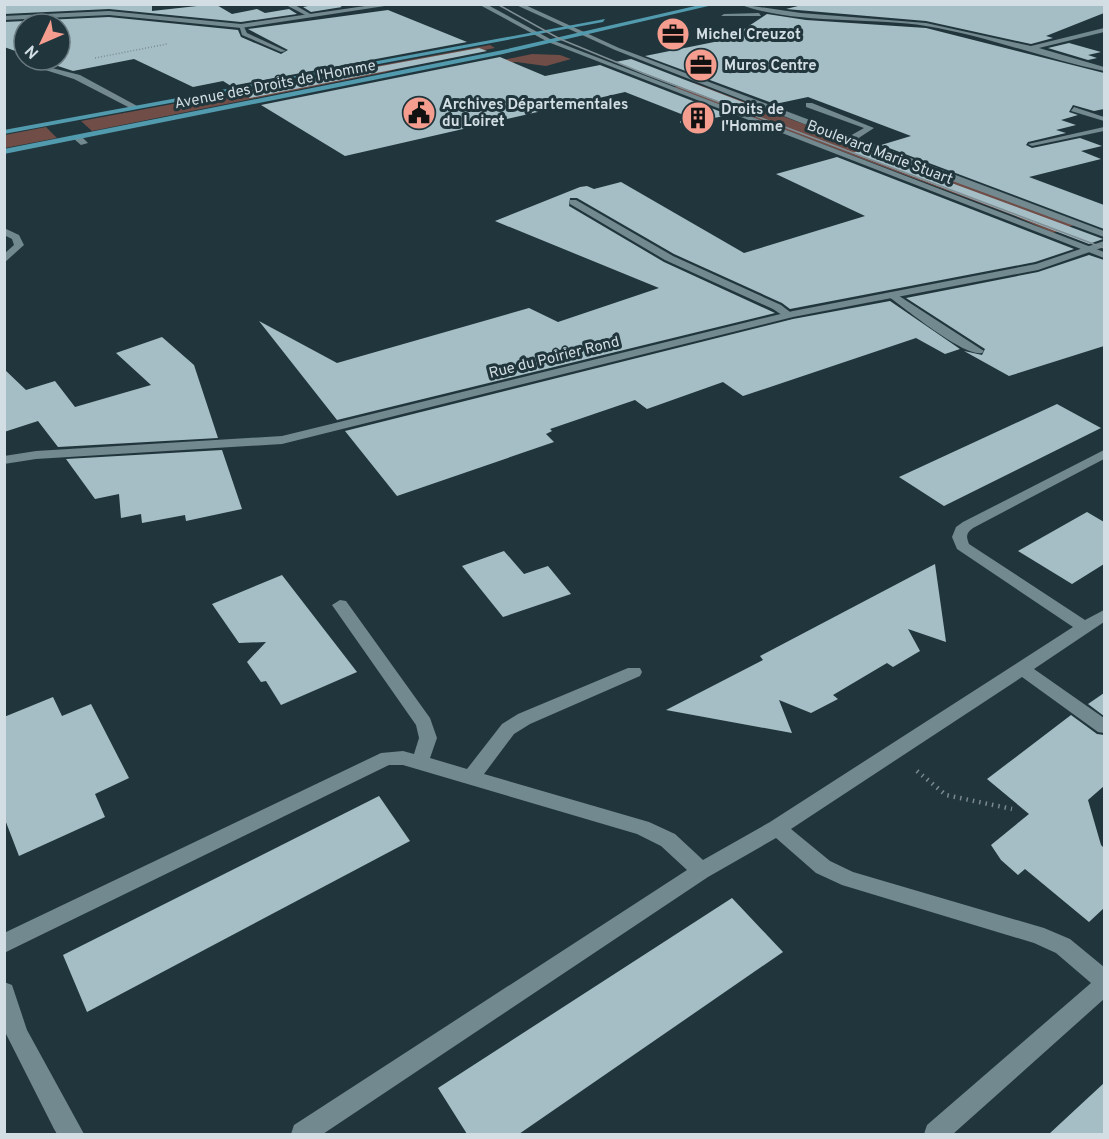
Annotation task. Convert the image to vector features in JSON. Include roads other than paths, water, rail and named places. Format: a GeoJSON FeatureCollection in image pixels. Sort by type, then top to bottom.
{"type":"FeatureCollection","features":[{"type":"Feature","properties":{"kind":"main road"},"geometry":{"type":"LineString","coordinates":[[628,15],[679,4]]}},
{"type":"Feature","properties":{"kind":"main road","name":"Avenue des Droits de l'Homme"},"geometry":{"type":"LineString","coordinates":[[4,152],[81,140],[585,34],[714,4]]}},
{"type":"Feature","properties":{"kind":"main road","name":"Avenue des Droits de l'Homme"},"geometry":{"type":"LineString","coordinates":[[4,132],[607,19]]}},
{"type":"Feature","properties":{"kind":"main road"},"geometry":{"type":"LineString","coordinates":[[62,121],[81,140]]}},
{"type":"Feature","properties":{"kind":"street"},"geometry":{"type":"LineString","coordinates":[[287,4],[311,16]]}},
{"type":"Feature","properties":{"kind":"street"},"geometry":{"type":"LineString","coordinates":[[4,18],[84,13],[134,15],[241,26],[364,6],[394,4]]}},
{"type":"Feature","properties":{"kind":"street","name":"Boulevard Marie Stuart"},"geometry":{"type":"LineString","coordinates":[[481,4],[550,41],[1104,255]]}},
{"type":"Feature","properties":{"kind":"street","name":"Boulevard Marie Stuart"},"geometry":{"type":"LineString","coordinates":[[518,4],[585,34],[851,140],[1104,234]]}},
{"type":"Feature","properties":{"kind":"street"},"geometry":{"type":"LineString","coordinates":[[741,4],[774,13]]}},
{"type":"Feature","properties":{"kind":"street"},"geometry":{"type":"LineString","coordinates":[[75,8],[84,13]]}},
{"type":"Feature","properties":{"kind":"street"},"geometry":{"type":"LineString","coordinates":[[724,16],[774,13],[900,21],[973,34],[1104,69]]}},
{"type":"Feature","properties":{"kind":"street"},"geometry":{"type":"LineString","coordinates":[[241,26],[244,34],[283,51]]}},
{"type":"Feature","properties":{"kind":"street"},"geometry":{"type":"LineString","coordinates":[[1030,48],[1104,30]]}},
{"type":"Feature","properties":{"kind":"street"},"geometry":{"type":"LineString","coordinates":[[59,72],[77,77],[135,107]]}},
{"type":"Feature","properties":{"kind":"street"},"geometry":{"type":"LineString","coordinates":[[809,105],[870,128],[851,140]]}},
{"type":"Feature","properties":{"kind":"street"},"geometry":{"type":"LineString","coordinates":[[1074,109],[1104,119]]}},
{"type":"Feature","properties":{"kind":"street"},"geometry":{"type":"LineString","coordinates":[[1032,144],[1104,129]]}},
{"type":"Feature","properties":{"kind":"street"},"geometry":{"type":"LineString","coordinates":[[573,202],[669,258],[777,307],[789,315]]}},
{"type":"Feature","properties":{"kind":"street"},"geometry":{"type":"LineString","coordinates":[[4,231],[16,237],[20,245],[4,260]]}},
{"type":"Feature","properties":{"kind":"street","name":"Rue du Poirier Rond"},"geometry":{"type":"LineString","coordinates":[[4,460],[36,455],[282,440],[789,315],[1038,267],[1104,244]]}},
{"type":"Feature","properties":{"kind":"street"},"geometry":{"type":"LineString","coordinates":[[893,295],[953,338],[978,351]]}},
{"type":"Feature","properties":{"kind":"street"},"geometry":{"type":"LineString","coordinates":[[1084,627],[962,546],[959,537],[961,530],[968,525],[1104,453]]}},
{"type":"Feature","properties":{"kind":"street"},"geometry":{"type":"LineString","coordinates":[[340,605],[424,723],[428,738],[420,762]]}},
{"type":"Feature","properties":{"kind":"street"},"geometry":{"type":"LineString","coordinates":[[303,1134],[701,871],[777,828],[1104,615]]}},
{"type":"Feature","properties":{"kind":"street"},"geometry":{"type":"LineString","coordinates":[[1021,669],[1104,727]]}},
{"type":"Feature","properties":{"kind":"street"},"geometry":{"type":"LineString","coordinates":[[471,777],[508,729],[524,719],[634,672]]}},
{"type":"Feature","properties":{"kind":"street"},"geometry":{"type":"LineString","coordinates":[[4,944],[376,762],[402,758],[642,828],[668,840],[701,871]]}},
{"type":"Feature","properties":{"kind":"street"},"geometry":{"type":"LineString","coordinates":[[777,828],[823,867],[849,879],[1037,935],[1063,946],[1104,980]]}},
{"type":"Feature","properties":{"kind":"street"},"geometry":{"type":"LineString","coordinates":[[936,1134],[1104,985]]}},
{"type":"Feature","properties":{"kind":"street"},"geometry":{"type":"LineString","coordinates":[[4,992],[11,1037],[72,1134]]}},
{"type":"Feature","properties":{"kind":"tram line"},"geometry":{"type":"LineString","coordinates":[[497,4],[560,39],[645,74],[1104,248]]}},
{"type":"Feature","properties":{"kind":"place","name":"Michel Creuzot"},"geometry":{"type":"Point","coordinates":[673,34]}},
{"type":"Feature","properties":{"kind":"place","name":"Muros Centre"},"geometry":{"type":"Point","coordinates":[701,65]}},
{"type":"Feature","properties":{"kind":"place","name":"Archives Départementales du Loiret"},"geometry":{"type":"Point","coordinates":[419,113]}},
{"type":"Feature","properties":{"kind":"place","name":"Droits de l'Homme"},"geometry":{"type":"Point","coordinates":[698,118]}}]}
